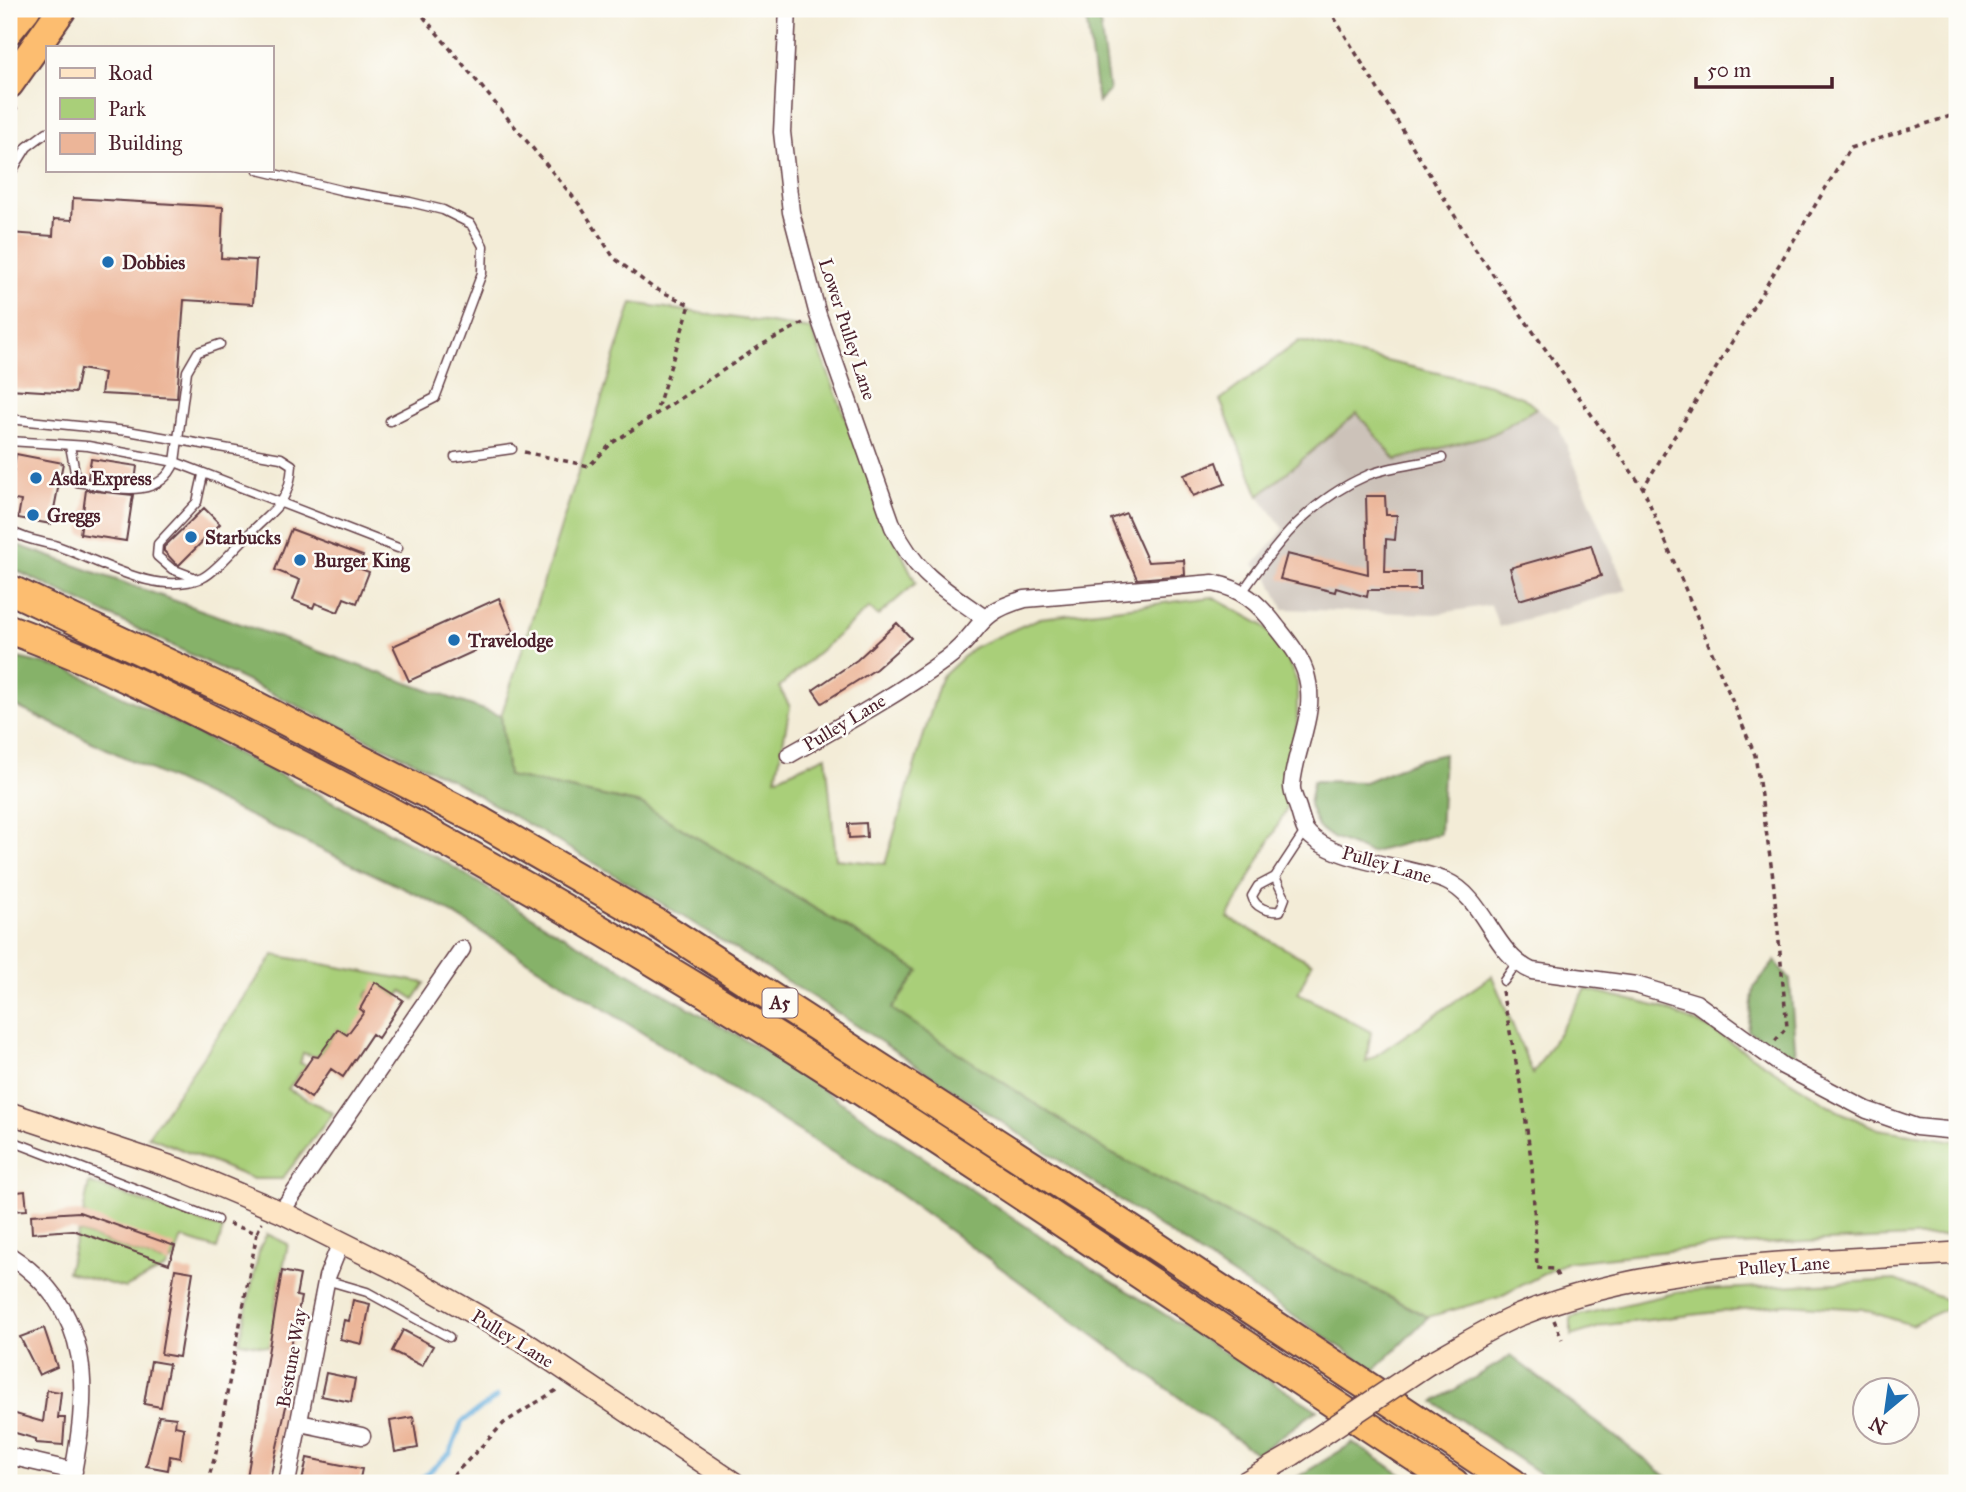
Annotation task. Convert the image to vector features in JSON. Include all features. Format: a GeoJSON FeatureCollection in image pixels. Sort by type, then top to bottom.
{"type":"FeatureCollection","features":[{"type":"Feature","properties":{"kind":"highway"},"geometry":{"type":"LineString","coordinates":[[9,30],[26,9]]}},
{"type":"Feature","properties":{"kind":"highway"},"geometry":{"type":"LineString","coordinates":[[9,84],[62,9]]}},
{"type":"Feature","properties":{"kind":"highway","name":"A5"},"geometry":{"type":"LineString","coordinates":[[9,589],[229,692],[458,810],[655,922],[1142,1237],[1513,1483]]}},
{"type":"Feature","properties":{"kind":"highway","name":"A5"},"geometry":{"type":"LineString","coordinates":[[9,629],[82,660],[275,752],[457,846],[618,938],[865,1094],[1454,1483]]}},
{"type":"Feature","properties":{"kind":"street","name":"Lower Pulley Lane"},"geometry":{"type":"LineString","coordinates":[[788,9],[782,132],[791,212],[818,315],[893,527],[908,556],[929,580],[983,617]]}},
{"type":"Feature","properties":{"kind":"street","name":"Pulley Lane"},"geometry":{"type":"LineString","coordinates":[[789,755],[947,658],[983,617],[999,606],[1025,599],[1213,583],[1242,591],[1265,611],[1293,648],[1305,670],[1309,692],[1309,720],[1291,788],[1306,830],[1340,851],[1447,881],[1468,898],[1516,964]]}},
{"type":"Feature","properties":{"kind":"street"},"geometry":{"type":"LineString","coordinates":[[275,1210],[462,949]]}},
{"type":"Feature","properties":{"kind":"street"},"geometry":{"type":"LineString","coordinates":[[1516,964],[1532,971],[1636,985],[1696,1003],[1732,1026],[1763,1052],[1867,1110],[1916,1127],[1957,1131]]}},
{"type":"Feature","properties":{"kind":"street","name":"Pulley Lane"},"geometry":{"type":"LineString","coordinates":[[9,1113],[184,1171],[341,1242],[478,1316],[570,1373],[734,1483]]}},
{"type":"Feature","properties":{"kind":"street","name":"Bestune Way"},"geometry":{"type":"LineString","coordinates":[[287,1483],[326,1280],[341,1242]]}},
{"type":"Feature","properties":{"kind":"street","name":"Pulley Lane"},"geometry":{"type":"LineString","coordinates":[[1244,1483],[1292,1455],[1428,1364],[1516,1317],[1569,1298],[1680,1271],[1957,1254]]}},
{"type":"Feature","properties":{"kind":"street"},"geometry":{"type":"LineString","coordinates":[[9,1255],[37,1275],[70,1318],[83,1376],[83,1404],[72,1477],[9,1456]]}},
{"type":"Feature","properties":{"kind":"street"},"geometry":{"type":"LineString","coordinates":[[300,1423],[362,1436]]}},
{"type":"Feature","properties":{"kind":"lane"},"geometry":{"type":"LineString","coordinates":[[9,176],[27,147],[46,133]]}},
{"type":"Feature","properties":{"kind":"lane"},"geometry":{"type":"LineString","coordinates":[[266,172],[443,211],[471,224],[483,246],[482,273],[435,398],[390,421]]}},
{"type":"Feature","properties":{"kind":"lane"},"geometry":{"type":"LineString","coordinates":[[70,446],[77,482],[134,490],[159,484],[170,474],[175,462],[187,371],[198,352],[220,344]]}},
{"type":"Feature","properties":{"kind":"lane"},"geometry":{"type":"LineString","coordinates":[[9,419],[128,431],[281,458],[292,465],[291,488],[279,505],[203,578],[169,584],[120,571],[55,546],[20,537],[9,530]]}},
{"type":"Feature","properties":{"kind":"lane"},"geometry":{"type":"LineString","coordinates":[[9,441],[88,446],[175,462],[279,505],[398,548]]}},
{"type":"Feature","properties":{"kind":"lane"},"geometry":{"type":"LineString","coordinates":[[455,457],[512,449]]}},
{"type":"Feature","properties":{"kind":"lane"},"geometry":{"type":"LineString","coordinates":[[1242,591],[1283,535],[1328,497],[1370,474],[1442,458]]}},
{"type":"Feature","properties":{"kind":"lane"},"geometry":{"type":"LineString","coordinates":[[203,578],[188,577],[158,556],[158,544],[197,502],[204,475]]}},
{"type":"Feature","properties":{"kind":"lane"},"geometry":{"type":"LineString","coordinates":[[1275,877],[1285,898],[1280,911],[1273,912],[1262,909],[1252,896],[1258,886],[1275,877],[1306,830]]}},
{"type":"Feature","properties":{"kind":"lane"},"geometry":{"type":"LineString","coordinates":[[1504,981],[1516,964]]}},
{"type":"Feature","properties":{"kind":"lane"},"geometry":{"type":"LineString","coordinates":[[9,1140],[217,1220]]}},
{"type":"Feature","properties":{"kind":"lane"},"geometry":{"type":"LineString","coordinates":[[326,1280],[367,1292],[449,1337]]}},
{"type":"Feature","properties":{"kind":"path"},"geometry":{"type":"LineString","coordinates":[[417,9],[579,204],[614,258],[652,287],[690,305],[655,415]]}},
{"type":"Feature","properties":{"kind":"path"},"geometry":{"type":"LineString","coordinates":[[1329,9],[1475,249],[1643,488],[1755,755],[1773,878],[1787,1027],[1763,1052]]}},
{"type":"Feature","properties":{"kind":"path"},"geometry":{"type":"LineString","coordinates":[[1643,488],[1850,148],[1957,114]]}},
{"type":"Feature","properties":{"kind":"path"},"geometry":{"type":"LineString","coordinates":[[512,449],[589,466],[612,443],[763,344],[818,315]]}},
{"type":"Feature","properties":{"kind":"path"},"geometry":{"type":"LineString","coordinates":[[1504,981],[1500,983],[1522,1093],[1532,1166],[1537,1268],[1555,1269],[1569,1298]]}},
{"type":"Feature","properties":{"kind":"path"},"geometry":{"type":"LineString","coordinates":[[207,1483],[216,1453],[257,1233],[275,1210]]}},
{"type":"Feature","properties":{"kind":"path"},"geometry":{"type":"LineString","coordinates":[[217,1220],[257,1233]]}},
{"type":"Feature","properties":{"kind":"path"},"geometry":{"type":"LineString","coordinates":[[446,1483],[496,1430],[553,1395],[570,1373]]}},
{"type":"Feature","properties":{"kind":"shaded area"},"geometry":{"type":"Polygon","coordinates":[[[1536,408],[1558,425],[1627,590],[1499,627],[1491,605],[1435,614],[1283,609],[1268,576],[1254,565],[1284,529],[1259,496],[1358,413],[1493,434],[1536,408]]]}},
{"type":"Feature","properties":{"kind":"green space"},"geometry":{"type":"Polygon","coordinates":[[[1085,9],[1098,9],[1109,91],[1098,103],[1085,9]]]}},
{"type":"Feature","properties":{"kind":"green space"},"geometry":{"type":"Polygon","coordinates":[[[632,303],[811,329],[884,517],[916,583],[878,616],[869,608],[779,687],[790,707],[776,778],[826,756],[836,859],[885,864],[941,678],[974,647],[1040,618],[1212,597],[1263,625],[1286,655],[1297,683],[1297,725],[1287,761],[1286,810],[1228,918],[1312,963],[1298,993],[1371,1032],[1366,1062],[1492,976],[1533,1074],[1586,989],[1663,1008],[1710,1029],[1838,1111],[1878,1129],[1957,1141],[1957,1235],[1714,1246],[1567,1262],[1499,1297],[1428,1317],[1110,1153],[891,1009],[919,971],[641,804],[508,776],[501,716],[632,303]]]}},
{"type":"Feature","properties":{"kind":"green space"},"geometry":{"type":"Polygon","coordinates":[[[1299,341],[1490,385],[1524,398],[1536,408],[1493,434],[1396,460],[1357,413],[1259,496],[1220,400],[1299,341]]]}},
{"type":"Feature","properties":{"kind":"green space"},"geometry":{"type":"Polygon","coordinates":[[[9,542],[501,716],[508,776],[641,804],[919,971],[892,1009],[1110,1153],[1428,1317],[1375,1370],[827,1006],[627,882],[450,779],[9,567],[9,542]]]}},
{"type":"Feature","properties":{"kind":"green space"},"geometry":{"type":"Polygon","coordinates":[[[9,656],[70,670],[322,796],[449,864],[550,928],[768,1053],[1051,1243],[1317,1410],[1257,1454],[899,1194],[437,904],[9,703],[9,656]]]}},
{"type":"Feature","properties":{"kind":"green space"},"geometry":{"type":"Polygon","coordinates":[[[1444,754],[1440,834],[1370,853],[1333,838],[1318,827],[1309,805],[1313,781],[1365,782],[1418,760],[1444,754]]]}},
{"type":"Feature","properties":{"kind":"green space"},"geometry":{"type":"Polygon","coordinates":[[[274,955],[425,983],[414,999],[402,991],[398,997],[386,989],[374,994],[369,991],[366,996],[367,1014],[347,1035],[338,1029],[318,1057],[303,1053],[300,1063],[312,1067],[302,1071],[288,1089],[333,1113],[282,1179],[253,1179],[148,1136],[274,955]]]}},
{"type":"Feature","properties":{"kind":"green space"},"geometry":{"type":"Polygon","coordinates":[[[1775,961],[1790,980],[1796,1059],[1748,1031],[1754,987],[1775,961]]]}},
{"type":"Feature","properties":{"kind":"green space"},"geometry":{"type":"Polygon","coordinates":[[[89,1183],[223,1229],[217,1249],[182,1238],[173,1261],[170,1260],[166,1268],[125,1288],[67,1272],[78,1232],[163,1262],[83,1213],[89,1183]]]}},
{"type":"Feature","properties":{"kind":"green space"},"geometry":{"type":"Polygon","coordinates":[[[267,1234],[288,1244],[274,1311],[280,1313],[269,1347],[239,1342],[260,1247],[267,1234]]]}},
{"type":"Feature","properties":{"kind":"green space"},"geometry":{"type":"Polygon","coordinates":[[[1895,1280],[1957,1304],[1911,1325],[1862,1309],[1786,1304],[1606,1325],[1571,1336],[1571,1317],[1684,1291],[1895,1280]]]}},
{"type":"Feature","properties":{"kind":"green space"},"geometry":{"type":"Polygon","coordinates":[[[1511,1356],[1675,1483],[1554,1483],[1434,1402],[1511,1356]]]}},
{"type":"Feature","properties":{"kind":"green space"},"geometry":{"type":"Polygon","coordinates":[[[1353,1443],[1415,1483],[1288,1483],[1353,1443]]]}},
{"type":"Feature","properties":{"kind":"building"},"geometry":{"type":"Polygon","coordinates":[[[73,198],[223,207],[221,258],[256,260],[253,304],[184,300],[177,398],[101,394],[104,373],[80,369],[75,393],[9,389],[9,233],[53,236],[54,219],[72,220],[73,198]]]}},
{"type":"Feature","properties":{"kind":"building","name":"Asda Express"},"geometry":{"type":"Polygon","coordinates":[[[16,454],[63,463],[51,524],[18,518],[21,501],[9,499],[16,454]]]}},
{"type":"Feature","properties":{"kind":"building"},"geometry":{"type":"Polygon","coordinates":[[[91,459],[137,466],[135,482],[88,477],[91,459]]]}},
{"type":"Feature","properties":{"kind":"building"},"geometry":{"type":"Polygon","coordinates":[[[1217,462],[1225,484],[1193,496],[1184,475],[1217,462]]]}},
{"type":"Feature","properties":{"kind":"building"},"geometry":{"type":"Polygon","coordinates":[[[86,490],[133,495],[126,541],[80,534],[86,490]]]}},
{"type":"Feature","properties":{"kind":"building"},"geometry":{"type":"Polygon","coordinates":[[[1366,496],[1385,496],[1386,515],[1397,515],[1395,540],[1386,539],[1385,572],[1420,572],[1420,590],[1368,590],[1367,597],[1336,588],[1335,592],[1280,579],[1287,554],[1368,574],[1366,496]]]}},
{"type":"Feature","properties":{"kind":"building","name":"Starbucks"},"geometry":{"type":"Polygon","coordinates":[[[204,508],[220,524],[179,565],[176,564],[164,551],[164,547],[204,508]]]}},
{"type":"Feature","properties":{"kind":"building"},"geometry":{"type":"Polygon","coordinates":[[[1126,513],[1148,562],[1184,560],[1185,575],[1137,579],[1111,519],[1126,513]]]}},
{"type":"Feature","properties":{"kind":"building"},"geometry":{"type":"Polygon","coordinates":[[[291,529],[363,556],[358,568],[369,572],[357,603],[344,598],[338,612],[315,603],[313,608],[293,600],[300,580],[275,570],[291,529]]]}},
{"type":"Feature","properties":{"kind":"building"},"geometry":{"type":"Polygon","coordinates":[[[1591,545],[1601,576],[1519,600],[1510,568],[1591,545]]]}},
{"type":"Feature","properties":{"kind":"building","name":"Travelodge"},"geometry":{"type":"Polygon","coordinates":[[[499,598],[514,633],[409,681],[393,646],[499,598]]]}},
{"type":"Feature","properties":{"kind":"building"},"geometry":{"type":"Polygon","coordinates":[[[897,623],[911,638],[876,669],[822,703],[813,690],[857,660],[897,623]]]}},
{"type":"Feature","properties":{"kind":"building"},"geometry":{"type":"Polygon","coordinates":[[[866,823],[867,837],[849,838],[848,824],[866,823]]]}},
{"type":"Feature","properties":{"kind":"building"},"geometry":{"type":"Polygon","coordinates":[[[375,982],[403,1000],[378,1038],[372,1034],[343,1077],[331,1069],[311,1098],[293,1085],[313,1056],[318,1057],[338,1029],[347,1035],[364,1012],[360,1009],[375,982]]]}},
{"type":"Feature","properties":{"kind":"building"},"geometry":{"type":"Polygon","coordinates":[[[25,1191],[27,1210],[9,1211],[9,1193],[25,1191]]]}},
{"type":"Feature","properties":{"kind":"building"},"geometry":{"type":"Polygon","coordinates":[[[79,1212],[175,1246],[169,1264],[73,1230],[32,1233],[31,1215],[79,1212]]]}},
{"type":"Feature","properties":{"kind":"building"},"geometry":{"type":"Polygon","coordinates":[[[175,1269],[193,1272],[179,1357],[161,1354],[175,1269]]]}},
{"type":"Feature","properties":{"kind":"building"},"geometry":{"type":"Polygon","coordinates":[[[282,1271],[300,1275],[296,1296],[301,1297],[282,1391],[289,1393],[269,1483],[246,1483],[282,1271]]]}},
{"type":"Feature","properties":{"kind":"building"},"geometry":{"type":"Polygon","coordinates":[[[353,1300],[370,1304],[362,1344],[340,1339],[344,1320],[349,1321],[353,1300]]]}},
{"type":"Feature","properties":{"kind":"building"},"geometry":{"type":"Polygon","coordinates":[[[44,1328],[57,1367],[39,1375],[20,1337],[44,1328]]]}},
{"type":"Feature","properties":{"kind":"building"},"geometry":{"type":"Polygon","coordinates":[[[403,1330],[433,1346],[422,1366],[392,1351],[403,1330]]]}},
{"type":"Feature","properties":{"kind":"building"},"geometry":{"type":"Polygon","coordinates":[[[151,1361],[169,1364],[161,1407],[144,1404],[151,1361]]]}},
{"type":"Feature","properties":{"kind":"building"},"geometry":{"type":"Polygon","coordinates":[[[326,1373],[355,1379],[351,1402],[321,1396],[326,1373]]]}},
{"type":"Feature","properties":{"kind":"building"},"geometry":{"type":"Polygon","coordinates":[[[47,1390],[61,1392],[58,1418],[65,1418],[63,1445],[36,1443],[36,1439],[9,1431],[9,1412],[43,1422],[47,1390]]]}},
{"type":"Feature","properties":{"kind":"building"},"geometry":{"type":"Polygon","coordinates":[[[159,1416],[176,1418],[175,1426],[184,1428],[180,1458],[170,1456],[168,1470],[146,1466],[159,1416]]]}},
{"type":"Feature","properties":{"kind":"building"},"geometry":{"type":"Polygon","coordinates":[[[413,1417],[418,1448],[395,1452],[390,1421],[413,1417]]]}},
{"type":"Feature","properties":{"kind":"building"},"geometry":{"type":"Polygon","coordinates":[[[307,1458],[362,1469],[359,1483],[302,1481],[307,1458]]]}},
{"type":"Feature","properties":{"kind":"waterway"},"geometry":{"type":"LineString","coordinates":[[417,1483],[450,1453],[462,1422],[497,1397]]}},
{"type":"Feature","properties":{"kind":"place","name":"Dobbies"},"geometry":{"type":"Point","coordinates":[108,262]}},
{"type":"Feature","properties":{"kind":"place","name":"Asda Express"},"geometry":{"type":"Point","coordinates":[36,478]}},
{"type":"Feature","properties":{"kind":"place","name":"Greggs"},"geometry":{"type":"Point","coordinates":[33,515]}},
{"type":"Feature","properties":{"kind":"place","name":"Starbucks"},"geometry":{"type":"Point","coordinates":[191,537]}},
{"type":"Feature","properties":{"kind":"place","name":"Burger King"},"geometry":{"type":"Point","coordinates":[300,560]}},
{"type":"Feature","properties":{"kind":"place","name":"Travelodge"},"geometry":{"type":"Point","coordinates":[454,640]}}]}
